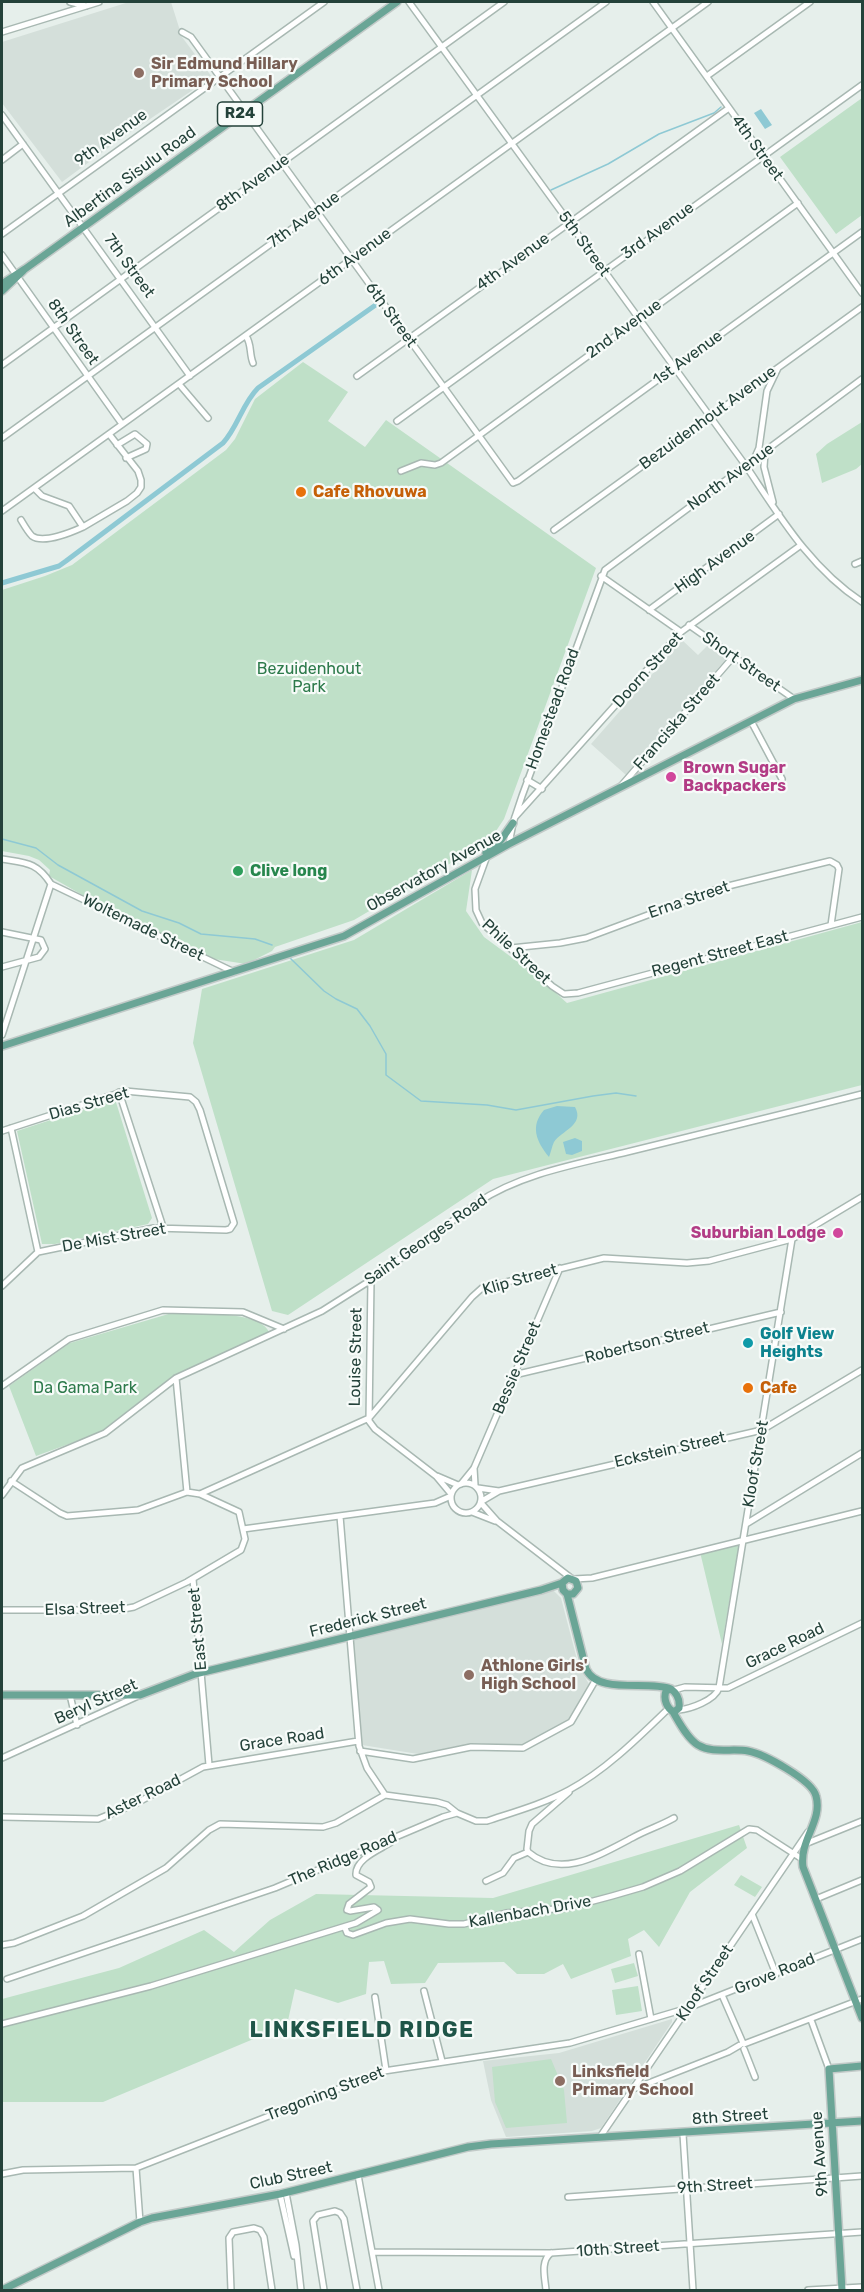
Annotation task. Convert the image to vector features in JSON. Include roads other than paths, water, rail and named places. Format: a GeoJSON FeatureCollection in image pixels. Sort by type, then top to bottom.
{"type":"FeatureCollection","features":[{"type":"Feature","properties":{"kind":"main road","name":"Albertina Sisulu Road"},"geometry":{"type":"LineString","coordinates":[[2,291],[25,269],[397,2]]}},
{"type":"Feature","properties":{"kind":"main road","name":"Albertina Sisulu Road"},"geometry":{"type":"LineString","coordinates":[[2,284],[17,276]]}},
{"type":"Feature","properties":{"kind":"main road","name":"Observatory Avenue"},"geometry":{"type":"LineString","coordinates":[[2,1046],[344,936],[509,844],[794,699],[862,680]]}},
{"type":"Feature","properties":{"kind":"main road"},"geometry":{"type":"LineString","coordinates":[[473,864],[501,840],[514,820]]}},
{"type":"Feature","properties":{"kind":"main road"},"geometry":{"type":"LineString","coordinates":[[563,1583],[572,1587],[573,1613],[586,1669],[595,1681]]}},
{"type":"Feature","properties":{"kind":"main road","name":"Frederick Street"},"geometry":{"type":"LineString","coordinates":[[202,1672],[563,1583]]}},
{"type":"Feature","properties":{"kind":"main road","name":"Frederick Street"},"geometry":{"type":"LineString","coordinates":[[541,1590],[572,1587]]}},
{"type":"Feature","properties":{"kind":"main road","name":"Beryl Street"},"geometry":{"type":"LineString","coordinates":[[140,1695],[202,1672]]}},
{"type":"Feature","properties":{"kind":"main road","name":"Grace Road"},"geometry":{"type":"LineString","coordinates":[[595,1681],[605,1684],[653,1686],[673,1690]]}},
{"type":"Feature","properties":{"kind":"main road"},"geometry":{"type":"LineString","coordinates":[[653,1686],[693,1740],[701,1746],[713,1750],[755,1753],[808,1783],[815,1791],[818,1803],[817,1812],[804,1844],[802,1858],[805,1872],[836,1950],[859,2000],[862,2018]]}},
{"type":"Feature","properties":{"kind":"main road"},"geometry":{"type":"LineString","coordinates":[[673,1690],[679,1699],[672,1709],[665,1693],[673,1690]]}},
{"type":"Feature","properties":{"kind":"main road"},"geometry":{"type":"LineString","coordinates":[[2,1695],[140,1695]]}},
{"type":"Feature","properties":{"kind":"main road"},"geometry":{"type":"LineString","coordinates":[[829,2069],[862,2066]]}},
{"type":"Feature","properties":{"kind":"main road","name":"9th Avenue"},"geometry":{"type":"LineString","coordinates":[[829,2069],[842,2289]]}},
{"type":"Feature","properties":{"kind":"main road","name":"8th Street"},"geometry":{"type":"LineString","coordinates":[[599,2138],[862,2121]]}},
{"type":"Feature","properties":{"kind":"main road","name":"Club Street"},"geometry":{"type":"LineString","coordinates":[[2,2290],[140,2222],[283,2193],[468,2147],[599,2138]]}},
{"type":"Feature","properties":{"kind":"street"},"geometry":{"type":"LineString","coordinates":[[70,2],[86,6]]}},
{"type":"Feature","properties":{"kind":"street"},"geometry":{"type":"LineString","coordinates":[[2,32],[99,2]]}},
{"type":"Feature","properties":{"kind":"street","name":"9th Avenue"},"geometry":{"type":"LineString","coordinates":[[2,234],[324,2]]}},
{"type":"Feature","properties":{"kind":"street","name":"5th Street"},"geometry":{"type":"LineString","coordinates":[[409,2],[780,515]]}},
{"type":"Feature","properties":{"kind":"street","name":"8th Avenue"},"geometry":{"type":"LineString","coordinates":[[2,365],[504,2]]}},
{"type":"Feature","properties":{"kind":"street","name":"7th Avenue"},"geometry":{"type":"LineString","coordinates":[[2,438],[606,2]]}},
{"type":"Feature","properties":{"kind":"street","name":"4th Street"},"geometry":{"type":"LineString","coordinates":[[653,2],[862,293]]}},
{"type":"Feature","properties":{"kind":"street","name":"6th Avenue"},"geometry":{"type":"LineString","coordinates":[[2,512],[708,2]]}},
{"type":"Feature","properties":{"kind":"street"},"geometry":{"type":"LineString","coordinates":[[707,76],[810,2]]}},
{"type":"Feature","properties":{"kind":"street","name":"6th Street"},"geometry":{"type":"LineString","coordinates":[[183,32],[191,37],[513,483]]}},
{"type":"Feature","properties":{"kind":"street","name":"3rd Avenue"},"geometry":{"type":"LineString","coordinates":[[397,421],[862,85]]}},
{"type":"Feature","properties":{"kind":"street","name":"4th Avenue"},"geometry":{"type":"LineString","coordinates":[[357,376],[729,108]]}},
{"type":"Feature","properties":{"kind":"street","name":"7th Street"},"geometry":{"type":"LineString","coordinates":[[2,115],[190,376]]}},
{"type":"Feature","properties":{"kind":"street"},"geometry":{"type":"LineString","coordinates":[[2,160],[23,144]]}},
{"type":"Feature","properties":{"kind":"street","name":"2nd Avenue"},"geometry":{"type":"LineString","coordinates":[[401,471],[421,463],[438,464],[452,455],[798,203]]}},
{"type":"Feature","properties":{"kind":"street","name":"1st Avenue"},"geometry":{"type":"LineString","coordinates":[[513,483],[518,482],[862,232]]}},
{"type":"Feature","properties":{"kind":"street","name":"8th Street"},"geometry":{"type":"LineString","coordinates":[[2,255],[122,424]]}},
{"type":"Feature","properties":{"kind":"street","name":"Bezuidenhout Avenue"},"geometry":{"type":"LineString","coordinates":[[554,530],[862,307]]}},
{"type":"Feature","properties":{"kind":"street"},"geometry":{"type":"LineString","coordinates":[[246,336],[251,346],[250,355],[253,363]]}},
{"type":"Feature","properties":{"kind":"street"},"geometry":{"type":"LineString","coordinates":[[752,461],[758,451],[767,391],[779,366]]}},
{"type":"Feature","properties":{"kind":"street","name":"North Avenue"},"geometry":{"type":"LineString","coordinates":[[601,576],[611,563],[862,380]]}},
{"type":"Feature","properties":{"kind":"street"},"geometry":{"type":"LineString","coordinates":[[179,384],[208,418]]}},
{"type":"Feature","properties":{"kind":"street"},"geometry":{"type":"LineString","coordinates":[[21,520],[31,535],[37,538],[69,533],[83,527],[137,493],[141,484],[140,476],[109,434]]}},
{"type":"Feature","properties":{"kind":"street"},"geometry":{"type":"LineString","coordinates":[[117,445],[135,434],[147,444],[146,449],[126,458]]}},
{"type":"Feature","properties":{"kind":"street"},"geometry":{"type":"LineString","coordinates":[[759,442],[772,447]]}},
{"type":"Feature","properties":{"kind":"street"},"geometry":{"type":"LineString","coordinates":[[765,452],[764,466],[773,502]]}},
{"type":"Feature","properties":{"kind":"street","name":"5th Street"},"geometry":{"type":"LineString","coordinates":[[760,487],[773,502],[780,515]]}},
{"type":"Feature","properties":{"kind":"street"},"geometry":{"type":"LineString","coordinates":[[34,488],[42,496],[69,506],[83,527]]}},
{"type":"Feature","properties":{"kind":"street"},"geometry":{"type":"LineString","coordinates":[[780,515],[801,545],[824,571],[862,602]]}},
{"type":"Feature","properties":{"kind":"street","name":"High Avenue"},"geometry":{"type":"LineString","coordinates":[[649,610],[780,515]]}},
{"type":"Feature","properties":{"kind":"street","name":"Doorn Street"},"geometry":{"type":"LineString","coordinates":[[514,820],[681,632],[801,545]]}},
{"type":"Feature","properties":{"kind":"street"},"geometry":{"type":"LineString","coordinates":[[855,564],[862,561]]}},
{"type":"Feature","properties":{"kind":"street"},"geometry":{"type":"LineString","coordinates":[[601,576],[681,632]]}},
{"type":"Feature","properties":{"kind":"street","name":"Homestead Road"},"geometry":{"type":"LineString","coordinates":[[509,844],[527,780],[601,576]]}},
{"type":"Feature","properties":{"kind":"street","name":"Short Street"},"geometry":{"type":"LineString","coordinates":[[689,625],[794,699]]}},
{"type":"Feature","properties":{"kind":"street","name":"Franciska Street"},"geometry":{"type":"LineString","coordinates":[[619,789],[734,656]]}},
{"type":"Feature","properties":{"kind":"street"},"geometry":{"type":"LineString","coordinates":[[751,721],[782,779]]}},
{"type":"Feature","properties":{"kind":"street"},"geometry":{"type":"LineString","coordinates":[[527,780],[542,789]]}},
{"type":"Feature","properties":{"kind":"street","name":"Phile Street"},"geometry":{"type":"LineString","coordinates":[[487,856],[476,881],[476,910],[489,930],[564,994],[578,993]]}},
{"type":"Feature","properties":{"kind":"street","name":"Woltemade Street"},"geometry":{"type":"LineString","coordinates":[[2,859],[34,865],[43,871],[51,884],[234,972]]}},
{"type":"Feature","properties":{"kind":"street","name":"Erna Street"},"geometry":{"type":"LineString","coordinates":[[511,948],[586,938],[720,888],[821,862],[833,861],[837,864],[839,875],[831,925]]}},
{"type":"Feature","properties":{"kind":"street"},"geometry":{"type":"LineString","coordinates":[[2,1035],[51,884]]}},
{"type":"Feature","properties":{"kind":"street","name":"Regent Street East"},"geometry":{"type":"LineString","coordinates":[[578,993],[862,916]]}},
{"type":"Feature","properties":{"kind":"street"},"geometry":{"type":"LineString","coordinates":[[2,932],[34,938],[43,941],[45,946],[45,952],[39,957],[2,967]]}},
{"type":"Feature","properties":{"kind":"street"},"geometry":{"type":"LineString","coordinates":[[523,959],[530,947]]}},
{"type":"Feature","properties":{"kind":"street","name":"Dias Street"},"geometry":{"type":"LineString","coordinates":[[2,1131],[119,1092],[139,1090],[193,1098],[200,1110],[234,1220]]}},
{"type":"Feature","properties":{"kind":"street"},"geometry":{"type":"LineString","coordinates":[[119,1092],[163,1227]]}},
{"type":"Feature","properties":{"kind":"street","name":"Saint Georges Road"},"geometry":{"type":"LineString","coordinates":[[2,1496],[11,1481],[26,1465],[105,1433],[176,1378],[322,1311],[371,1280],[486,1197],[518,1183],[592,1161],[862,1094]]}},
{"type":"Feature","properties":{"kind":"street"},"geometry":{"type":"LineString","coordinates":[[2,1286],[38,1252],[11,1128]]}},
{"type":"Feature","properties":{"kind":"street","name":"Klip Street"},"geometry":{"type":"LineString","coordinates":[[201,1494],[369,1418],[477,1291],[485,1287],[611,1257],[700,1263],[792,1239],[862,1197]]}},
{"type":"Feature","properties":{"kind":"street","name":"De Mist Street"},"geometry":{"type":"LineString","coordinates":[[38,1252],[163,1227],[226,1230],[233,1226],[234,1220]]}},
{"type":"Feature","properties":{"kind":"street","name":"Kloof Street"},"geometry":{"type":"LineString","coordinates":[[719,1688],[792,1239]]}},
{"type":"Feature","properties":{"kind":"street","name":"Bessie Street"},"geometry":{"type":"LineString","coordinates":[[459,1484],[474,1468],[560,1268]]}},
{"type":"Feature","properties":{"kind":"street","name":"Louise Street"},"geometry":{"type":"LineString","coordinates":[[371,1280],[369,1418],[375,1429],[436,1476],[451,1495]]}},
{"type":"Feature","properties":{"kind":"street"},"geometry":{"type":"LineString","coordinates":[[2,1386],[69,1339],[163,1310],[243,1312],[284,1329]]}},
{"type":"Feature","properties":{"kind":"street","name":"Robertson Street"},"geometry":{"type":"LineString","coordinates":[[514,1375],[781,1312]]}},
{"type":"Feature","properties":{"kind":"street","name":"Eckstein Street"},"geometry":{"type":"LineString","coordinates":[[481,1502],[499,1491],[762,1430],[862,1370]]}},
{"type":"Feature","properties":{"kind":"street"},"geometry":{"type":"LineString","coordinates":[[176,1378],[188,1492]]}},
{"type":"Feature","properties":{"kind":"street"},"geometry":{"type":"LineString","coordinates":[[746,1524],[862,1453]]}},
{"type":"Feature","properties":{"kind":"street","name":"Bessie Street"},"geometry":{"type":"LineString","coordinates":[[474,1468],[476,1487]]}},
{"type":"Feature","properties":{"kind":"street","name":"Louise Street"},"geometry":{"type":"LineString","coordinates":[[436,1476],[459,1484]]}},
{"type":"Feature","properties":{"kind":"street"},"geometry":{"type":"LineString","coordinates":[[11,1481],[67,1516],[138,1510],[188,1492],[201,1494],[239,1512],[243,1529],[435,1503],[451,1495],[459,1484],[476,1487],[481,1502],[497,1521],[555,1567],[572,1587]]}},
{"type":"Feature","properties":{"kind":"street","name":"Eckstein Street"},"geometry":{"type":"LineString","coordinates":[[476,1487],[499,1491]]}},
{"type":"Feature","properties":{"kind":"street"},"geometry":{"type":"LineString","coordinates":[[451,1495],[454,1507]]}},
{"type":"Feature","properties":{"kind":"street"},"geometry":{"type":"LineString","coordinates":[[472,1512],[481,1502]]}},
{"type":"Feature","properties":{"kind":"street"},"geometry":{"type":"LineString","coordinates":[[435,1503],[454,1507],[462,1513],[472,1512],[497,1521]]}},
{"type":"Feature","properties":{"kind":"street","name":"Frederick Street"},"geometry":{"type":"LineString","coordinates":[[572,1587],[592,1578],[862,1511]]}},
{"type":"Feature","properties":{"kind":"street"},"geometry":{"type":"LineString","coordinates":[[340,1516],[358,1742],[367,1767],[385,1795]]}},
{"type":"Feature","properties":{"kind":"street","name":"East Street"},"geometry":{"type":"LineString","coordinates":[[210,1765],[193,1579],[241,1550],[244,1542],[243,1529]]}},
{"type":"Feature","properties":{"kind":"street"},"geometry":{"type":"LineString","coordinates":[[555,1567],[563,1583]]}},
{"type":"Feature","properties":{"kind":"street","name":"Elsa Street"},"geometry":{"type":"LineString","coordinates":[[3,1609],[123,1610],[193,1579]]}},
{"type":"Feature","properties":{"kind":"street","name":"Grace Road"},"geometry":{"type":"LineString","coordinates":[[673,1690],[685,1687],[728,1688],[862,1623]]}},
{"type":"Feature","properties":{"kind":"street"},"geometry":{"type":"LineString","coordinates":[[360,1751],[413,1759],[471,1747],[523,1748],[571,1722],[595,1681]]}},
{"type":"Feature","properties":{"kind":"street"},"geometry":{"type":"LineString","coordinates":[[716,1695],[719,1688]]}},
{"type":"Feature","properties":{"kind":"street"},"geometry":{"type":"LineString","coordinates":[[528,1852],[529,1831],[532,1824],[658,1718],[672,1709],[685,1709],[728,1688]]}},
{"type":"Feature","properties":{"kind":"street"},"geometry":{"type":"LineString","coordinates":[[70,1695],[77,1725]]}},
{"type":"Feature","properties":{"kind":"street","name":"Beryl Street"},"geometry":{"type":"LineString","coordinates":[[2,1758],[140,1695]]}},
{"type":"Feature","properties":{"kind":"street","name":"Grace Road"},"geometry":{"type":"LineString","coordinates":[[210,1765],[358,1742]]}},
{"type":"Feature","properties":{"kind":"street","name":"Aster Road"},"geometry":{"type":"LineString","coordinates":[[2,1817],[98,1819],[135,1804],[188,1774],[210,1765]]}},
{"type":"Feature","properties":{"kind":"street"},"geometry":{"type":"LineString","coordinates":[[2,1945],[14,1943],[84,1916],[162,1871],[217,1826],[328,1826],[385,1795],[437,1802],[476,1821],[487,1821],[546,1801],[572,1789]]}},
{"type":"Feature","properties":{"kind":"street","name":"The Ridge Road"},"geometry":{"type":"LineString","coordinates":[[7,1979],[267,1891],[457,1813]]}},
{"type":"Feature","properties":{"kind":"street"},"geometry":{"type":"LineString","coordinates":[[486,1881],[503,1874],[516,1857],[528,1852],[548,1862],[564,1864],[580,1862],[674,1818]]}},
{"type":"Feature","properties":{"kind":"street"},"geometry":{"type":"LineString","coordinates":[[804,1844],[862,1821]]}},
{"type":"Feature","properties":{"kind":"street","name":"Kloof Street"},"geometry":{"type":"LineString","coordinates":[[599,2138],[811,1828]]}},
{"type":"Feature","properties":{"kind":"street","name":"Kallenbach Drive"},"geometry":{"type":"LineString","coordinates":[[2,2024],[20,2018],[76,2007],[345,1928],[347,1933],[353,1935],[386,1923],[410,1918],[459,1925],[506,1913],[567,1908],[635,1890],[680,1871],[751,1829],[761,1832],[802,1858]]}},
{"type":"Feature","properties":{"kind":"street"},"geometry":{"type":"LineString","coordinates":[[345,1928],[377,1911],[374,1906],[347,1910],[348,1906],[371,1887],[369,1882],[356,1875],[357,1866],[404,1833]]}},
{"type":"Feature","properties":{"kind":"street"},"geometry":{"type":"LineString","coordinates":[[816,1899],[862,1880]]}},
{"type":"Feature","properties":{"kind":"street"},"geometry":{"type":"LineString","coordinates":[[752,1914],[776,1974]]}},
{"type":"Feature","properties":{"kind":"street","name":"Grove Road"},"geometry":{"type":"LineString","coordinates":[[688,2008],[862,1939]]}},
{"type":"Feature","properties":{"kind":"street"},"geometry":{"type":"LineString","coordinates":[[639,1954],[651,2019]]}},
{"type":"Feature","properties":{"kind":"street"},"geometry":{"type":"LineString","coordinates":[[424,1991],[442,2061]]}},
{"type":"Feature","properties":{"kind":"street"},"geometry":{"type":"LineString","coordinates":[[722,1995],[755,2077]]}},
{"type":"Feature","properties":{"kind":"street"},"geometry":{"type":"LineString","coordinates":[[375,1996],[386,2070]]}},
{"type":"Feature","properties":{"kind":"street"},"geometry":{"type":"LineString","coordinates":[[635,2088],[859,2000]]}},
{"type":"Feature","properties":{"kind":"street","name":"Tregoning Street"},"geometry":{"type":"LineString","coordinates":[[2,2174],[23,2170],[136,2168],[386,2070],[560,2046],[688,2008]]}},
{"type":"Feature","properties":{"kind":"street","name":"9th Avenue"},"geometry":{"type":"LineString","coordinates":[[811,2020],[829,2069]]}},
{"type":"Feature","properties":{"kind":"street"},"geometry":{"type":"LineString","coordinates":[[683,2134],[693,2290]]}},
{"type":"Feature","properties":{"kind":"street"},"geometry":{"type":"LineString","coordinates":[[136,2168],[140,2222]]}},
{"type":"Feature","properties":{"kind":"street"},"geometry":{"type":"LineString","coordinates":[[358,2175],[379,2290]]}},
{"type":"Feature","properties":{"kind":"street","name":"9th Street"},"geometry":{"type":"LineString","coordinates":[[568,2197],[862,2176]]}},
{"type":"Feature","properties":{"kind":"street"},"geometry":{"type":"LineString","coordinates":[[283,2193],[296,2245],[300,2290]]}},
{"type":"Feature","properties":{"kind":"street"},"geometry":{"type":"LineString","coordinates":[[324,2290],[313,2221],[318,2215],[335,2211],[340,2212],[344,2219],[357,2290]]}},
{"type":"Feature","properties":{"kind":"street"},"geometry":{"type":"LineString","coordinates":[[231,2290],[229,2238],[233,2232],[254,2228],[260,2229],[264,2237],[272,2290]]}},
{"type":"Feature","properties":{"kind":"street","name":"10th Street"},"geometry":{"type":"LineString","coordinates":[[372,2252],[551,2253],[862,2232]]}},
{"type":"Feature","properties":{"kind":"street"},"geometry":{"type":"LineString","coordinates":[[538,2253],[544,2271]]}},
{"type":"Feature","properties":{"kind":"street"},"geometry":{"type":"LineString","coordinates":[[546,2290],[545,2259],[551,2253]]}},
{"type":"Feature","properties":{"kind":"street"},"geometry":{"type":"LineString","coordinates":[[808,2290],[862,2287]]}},
{"type":"Feature","properties":{"kind":"water"},"geometry":{"type":"Polygon","coordinates":[[[761,109],[772,125],[765,129],[754,113],[761,109]]]}},
{"type":"Feature","properties":{"kind":"water"},"geometry":{"type":"Polygon","coordinates":[[[557,1106],[575,1107],[577,1119],[554,1142],[549,1157],[538,1139],[536,1128],[544,1110],[557,1106]]]}},
{"type":"Feature","properties":{"kind":"water"},"geometry":{"type":"Polygon","coordinates":[[[575,1138],[582,1141],[582,1151],[572,1155],[566,1154],[563,1142],[575,1138]]]}},
{"type":"Feature","properties":{"kind":"waterway"},"geometry":{"type":"LineString","coordinates":[[551,190],[608,164],[659,134],[714,113],[721,107]]}},
{"type":"Feature","properties":{"kind":"waterway"},"geometry":{"type":"LineString","coordinates":[[2,583],[59,566],[66,561],[223,443],[258,388],[377,304]]}},
{"type":"Feature","properties":{"kind":"waterway"},"geometry":{"type":"LineString","coordinates":[[2,839],[36,848],[58,865],[142,911],[179,923],[201,934],[255,939],[272,945]]}},
{"type":"Feature","properties":{"kind":"waterway"},"geometry":{"type":"LineString","coordinates":[[289,957],[324,991],[357,1009],[386,1054],[386,1075],[421,1101],[487,1105],[516,1110],[616,1093],[636,1096]]}},
{"type":"Feature","properties":{"kind":"place","name":"Sir Edmund Hillary Primary School"},"geometry":{"type":"Point","coordinates":[139,73]}},
{"type":"Feature","properties":{"kind":"place","name":"Cafe Rhovuwa"},"geometry":{"type":"Point","coordinates":[301,492]}},
{"type":"Feature","properties":{"kind":"place","name":"Brown Sugar Backpackers"},"geometry":{"type":"Point","coordinates":[671,777]}},
{"type":"Feature","properties":{"kind":"place","name":"Clive long"},"geometry":{"type":"Point","coordinates":[238,871]}},
{"type":"Feature","properties":{"kind":"place","name":"Suburbian Lodge"},"geometry":{"type":"Point","coordinates":[838,1233]}},
{"type":"Feature","properties":{"kind":"place","name":"Golf View Heights"},"geometry":{"type":"Point","coordinates":[748,1343]}},
{"type":"Feature","properties":{"kind":"place","name":"Cafe"},"geometry":{"type":"Point","coordinates":[748,1388]}},
{"type":"Feature","properties":{"kind":"place","name":"Athlone Girls' High School"},"geometry":{"type":"Point","coordinates":[469,1675]}},
{"type":"Feature","properties":{"kind":"place","name":"Linksfield Primary School"},"geometry":{"type":"Point","coordinates":[560,2081]}},
{"type":"Feature","properties":{"kind":"district","name":"LINKSFIELD RIDGE"},"geometry":{"type":"Point","coordinates":[362,2031]}},
{"type":"Feature","properties":{"kind":"park label","name":"Bezuidenhout Park"},"geometry":{"type":"Point","coordinates":[309,678]}},
{"type":"Feature","properties":{"kind":"park label","name":"Da Gama Park"},"geometry":{"type":"Point","coordinates":[85,1388]}}]}
